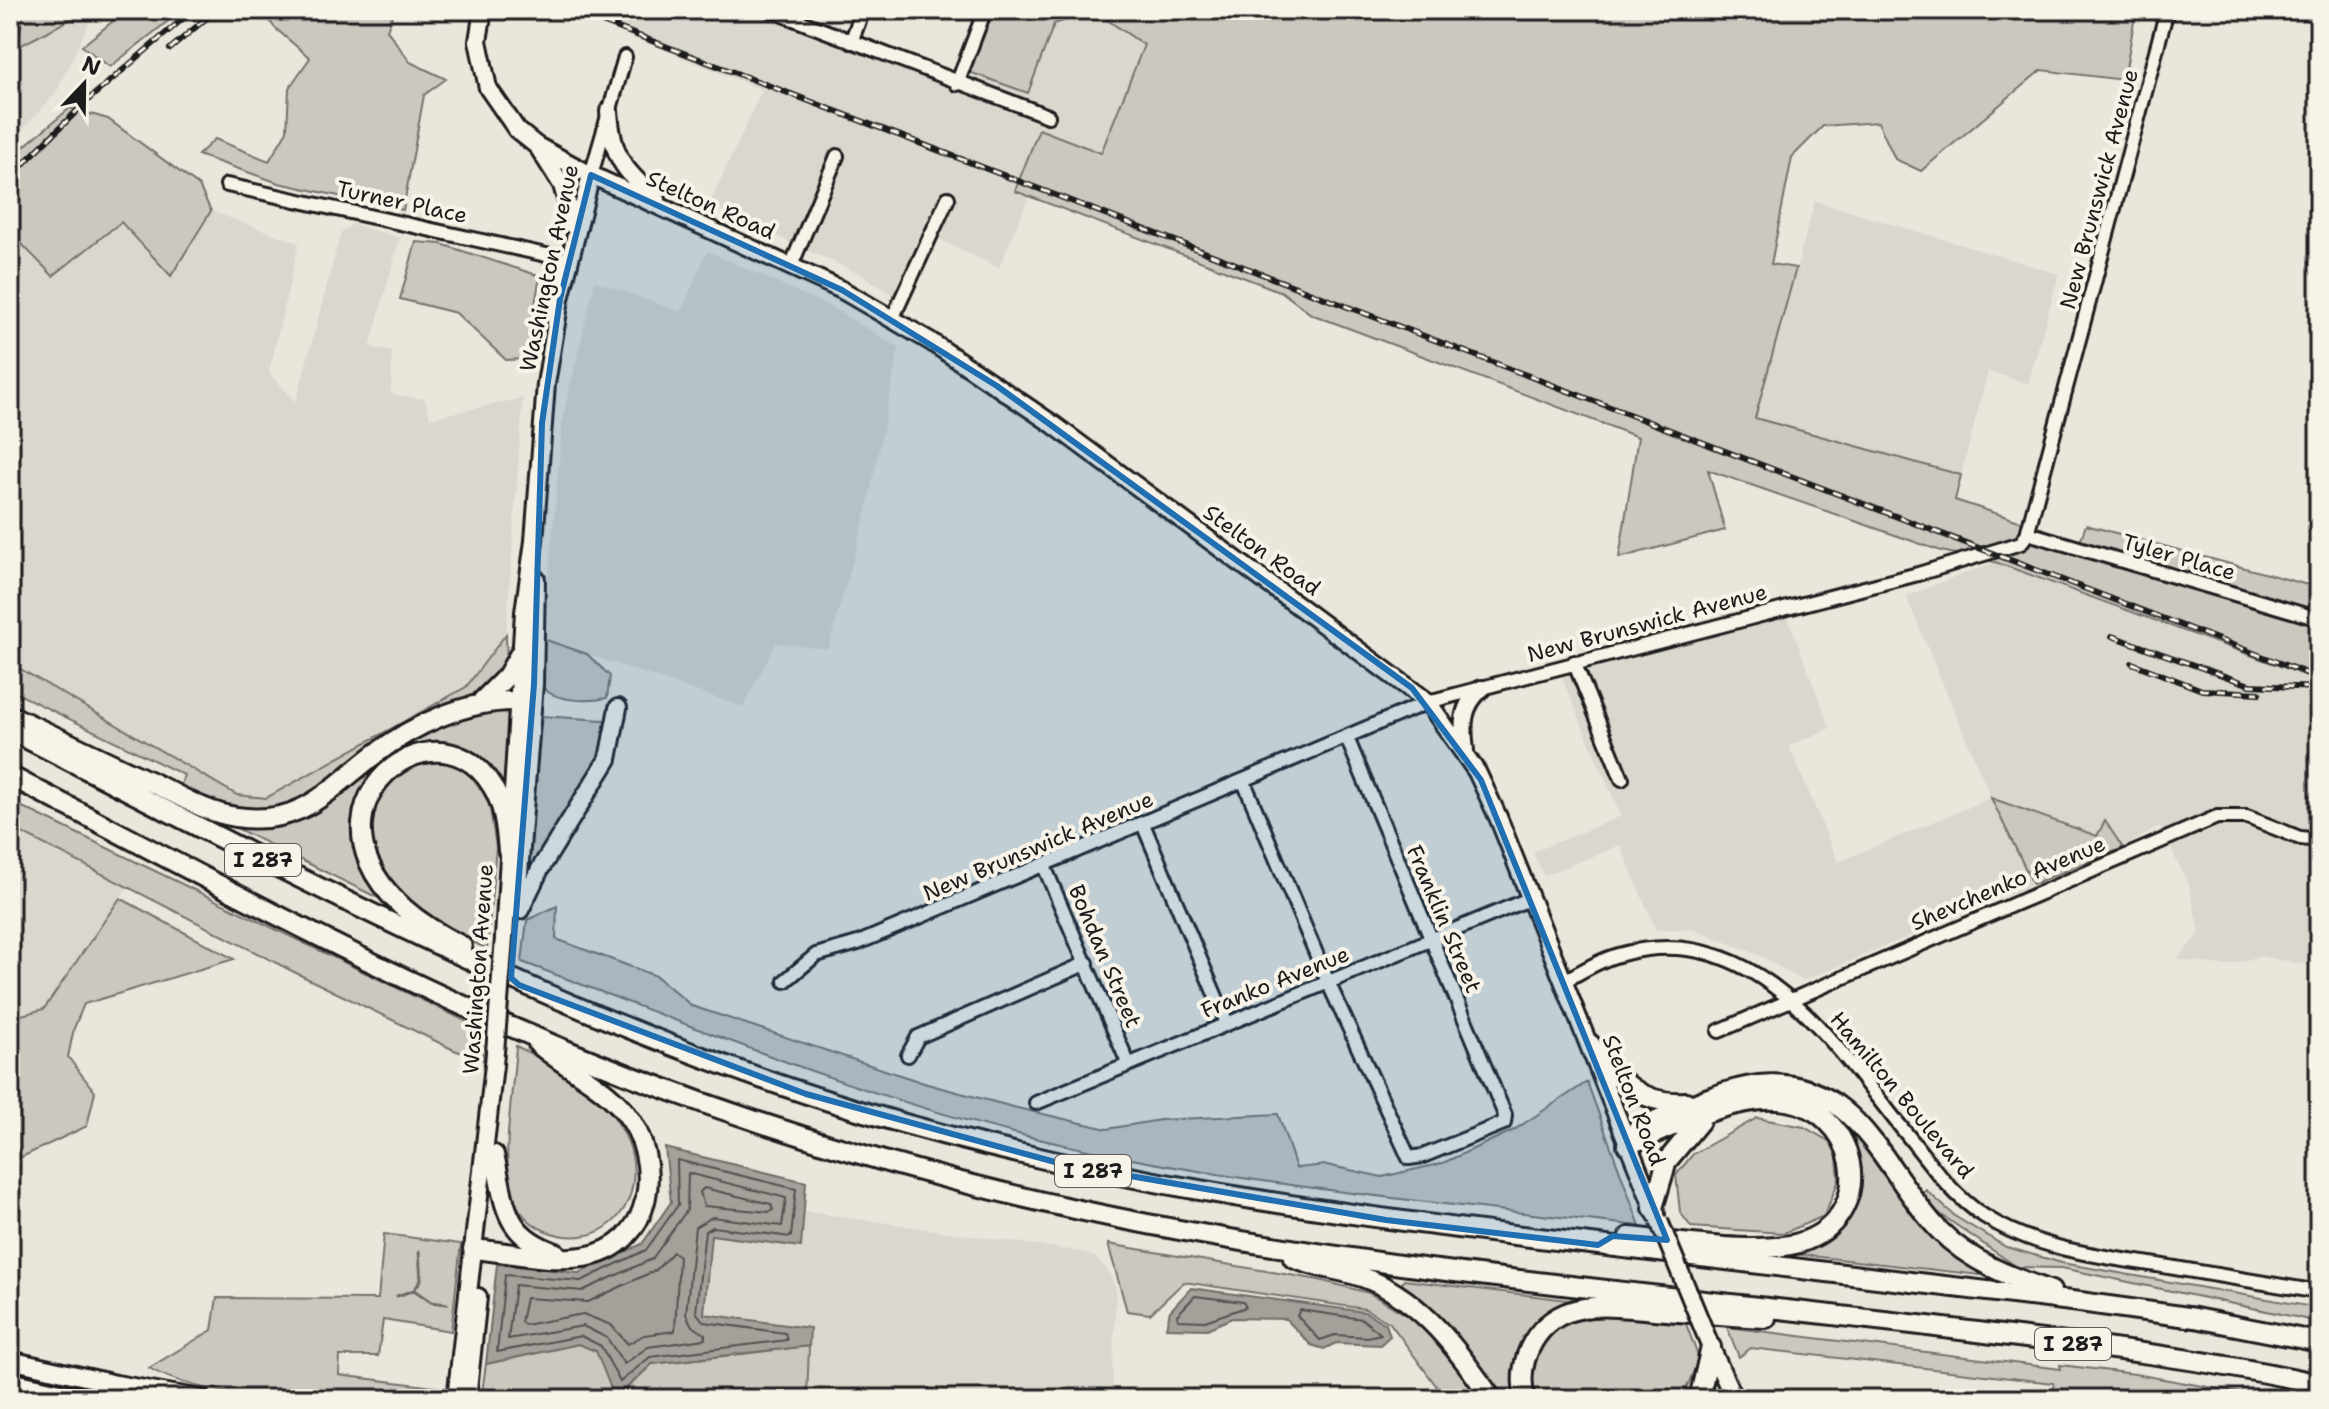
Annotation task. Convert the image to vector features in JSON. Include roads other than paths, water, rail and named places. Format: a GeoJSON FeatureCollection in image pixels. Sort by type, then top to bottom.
{"type":"FeatureCollection","features":[{"type":"Feature","properties":{"kind":"highway"},"geometry":{"type":"LineString","coordinates":[[10,715],[213,812],[259,819],[281,816],[321,800],[393,742],[482,701],[507,676],[522,650]]}},
{"type":"Feature","properties":{"kind":"highway"},"geometry":{"type":"LineString","coordinates":[[482,701],[519,701]]}},
{"type":"Feature","properties":{"kind":"highway","name":"I 287"},"geometry":{"type":"LineString","coordinates":[[10,730],[303,880],[519,985],[672,1047],[793,1090],[920,1129],[1066,1165],[1322,1212],[2080,1302],[2195,1318],[2319,1342]]}},
{"type":"Feature","properties":{"kind":"highway"},"geometry":{"type":"LineString","coordinates":[[508,851],[501,803],[492,784],[471,764],[451,755],[422,754],[394,765],[376,783],[361,816],[361,842],[366,857],[388,893],[412,915],[448,939],[490,960],[519,985]]}},
{"type":"Feature","properties":{"kind":"highway","name":"I 287"},"geometry":{"type":"LineString","coordinates":[[10,776],[365,959],[523,1032],[689,1098],[864,1155],[1043,1202],[1268,1246],[2151,1353],[2319,1384]]}},
{"type":"Feature","properties":{"kind":"highway"},"geometry":{"type":"LineString","coordinates":[[478,1249],[585,1257],[601,1250],[635,1223],[649,1189],[649,1156],[635,1126],[612,1098],[523,1032]]}},
{"type":"Feature","properties":{"kind":"highway"},"geometry":{"type":"LineString","coordinates":[[1590,1044],[1618,1077],[1640,1095],[1670,1104],[1704,1108],[1761,1099],[1790,1101],[1817,1112],[1838,1131],[1851,1167],[1848,1194],[1838,1215],[1819,1234],[1793,1245],[1755,1247],[1613,1236],[1598,1245]]}},
{"type":"Feature","properties":{"kind":"highway"},"geometry":{"type":"LineString","coordinates":[[1625,1140],[1759,1085],[1789,1087],[1819,1095],[1847,1110],[1871,1134],[1922,1210],[1959,1247],[2003,1273],[2080,1302]]}},
{"type":"Feature","properties":{"kind":"highway"},"geometry":{"type":"LineString","coordinates":[[1656,1215],[1674,1149],[1704,1108]]}},
{"type":"Feature","properties":{"kind":"highway"},"geometry":{"type":"LineString","coordinates":[[494,1155],[503,1206],[516,1229],[534,1244],[566,1257]]}},
{"type":"Feature","properties":{"kind":"highway"},"geometry":{"type":"LineString","coordinates":[[1268,1246],[1303,1262],[1371,1280],[1400,1297],[1429,1319],[1459,1352],[1492,1399]]}},
{"type":"Feature","properties":{"kind":"highway"},"geometry":{"type":"LineString","coordinates":[[1525,1399],[1523,1368],[1532,1343],[1555,1318],[1578,1309],[1611,1307],[1772,1319],[1793,1310]]}},
{"type":"Feature","properties":{"kind":"highway"},"geometry":{"type":"LineString","coordinates":[[1699,1399],[1709,1344]]}},
{"type":"Feature","properties":{"kind":"main road","name":"Stelton Road"},"geometry":{"type":"LineString","coordinates":[[483,10],[478,41],[488,88],[517,130],[537,146],[591,175],[791,266],[893,317],[1074,439],[1428,702],[1465,753],[1498,817],[1562,982],[1590,1044],[1625,1140],[1734,1399]]}},
{"type":"Feature","properties":{"kind":"main road"},"geometry":{"type":"LineString","coordinates":[[609,111],[611,137],[626,172],[671,210]]}},
{"type":"Feature","properties":{"kind":"main road"},"geometry":{"type":"LineString","coordinates":[[537,146],[570,203],[574,240]]}},
{"type":"Feature","properties":{"kind":"main road","name":"Washington Avenue"},"geometry":{"type":"LineString","coordinates":[[466,1396],[463,1327],[494,1155],[509,939],[508,851],[524,612],[534,541],[546,384],[569,260],[591,175]]}},
{"type":"Feature","properties":{"kind":"main road","name":"Washington Avenue"},"geometry":{"type":"LineString","coordinates":[[509,939],[515,922],[534,684],[537,604],[534,541]]}},
{"type":"Feature","properties":{"kind":"main road"},"geometry":{"type":"LineString","coordinates":[[1465,753],[1462,727],[1466,708],[1481,689]]}},
{"type":"Feature","properties":{"kind":"main road"},"geometry":{"type":"LineString","coordinates":[[515,922],[540,869],[608,759],[618,708]]}},
{"type":"Feature","properties":{"kind":"main road","name":"Washington Avenue"},"geometry":{"type":"LineString","coordinates":[[466,1396],[478,1249],[499,1065]]}},
{"type":"Feature","properties":{"kind":"main road"},"geometry":{"type":"LineString","coordinates":[[443,1399],[449,1389],[463,1327]]}},
{"type":"Feature","properties":{"kind":"main road"},"geometry":{"type":"LineString","coordinates":[[10,1360],[116,1384],[202,1399]]}},
{"type":"Feature","properties":{"kind":"main road"},"geometry":{"type":"LineString","coordinates":[[10,1381],[92,1399]]}},
{"type":"Feature","properties":{"kind":"street"},"geometry":{"type":"LineString","coordinates":[[770,10],[957,84],[1048,116]]}},
{"type":"Feature","properties":{"kind":"street"},"geometry":{"type":"LineString","coordinates":[[851,42],[863,10]]}},
{"type":"Feature","properties":{"kind":"street"},"geometry":{"type":"LineString","coordinates":[[957,84],[985,10]]}},
{"type":"Feature","properties":{"kind":"street","name":"New Brunswick Avenue"},"geometry":{"type":"LineString","coordinates":[[785,981],[816,955],[858,943],[1428,702],[1574,662],[1710,630],[1993,554],[2021,543],[2028,533],[2167,10]]}},
{"type":"Feature","properties":{"kind":"street","name":"Washington Avenue"},"geometry":{"type":"LineString","coordinates":[[591,175],[625,57]]}},
{"type":"Feature","properties":{"kind":"street"},"geometry":{"type":"LineString","coordinates":[[791,266],[837,156]]}},
{"type":"Feature","properties":{"kind":"street","name":"Turner Place"},"geometry":{"type":"LineString","coordinates":[[227,185],[569,260]]}},
{"type":"Feature","properties":{"kind":"street"},"geometry":{"type":"LineString","coordinates":[[893,317],[948,198]]}},
{"type":"Feature","properties":{"kind":"street","name":"Tyler Place"},"geometry":{"type":"LineString","coordinates":[[2028,533],[2319,619]]}},
{"type":"Feature","properties":{"kind":"street"},"geometry":{"type":"LineString","coordinates":[[1574,662],[1622,779]]}},
{"type":"Feature","properties":{"kind":"street","name":"Franklin Street"},"geometry":{"type":"LineString","coordinates":[[1328,982],[1409,1158],[1423,1156],[1504,1123],[1505,1115],[1347,738]]}},
{"type":"Feature","properties":{"kind":"street"},"geometry":{"type":"LineString","coordinates":[[1244,782],[1328,982]]}},
{"type":"Feature","properties":{"kind":"street","name":"Shevchenko Avenue"},"geometry":{"type":"LineString","coordinates":[[1719,1031],[2217,817],[2247,817],[2300,838],[2319,840]]}},
{"type":"Feature","properties":{"kind":"street"},"geometry":{"type":"LineString","coordinates":[[1143,824],[1227,1023]]}},
{"type":"Feature","properties":{"kind":"street","name":"Bohdan Street"},"geometry":{"type":"LineString","coordinates":[[1044,866],[1128,1063]]}},
{"type":"Feature","properties":{"kind":"street","name":"Franko Avenue"},"geometry":{"type":"LineString","coordinates":[[1036,1103],[1529,899]]}},
{"type":"Feature","properties":{"kind":"street","name":"Hamilton Boulevard"},"geometry":{"type":"LineString","coordinates":[[1562,982],[1618,954],[1672,948],[1708,953],[1739,965],[1790,998],[1842,1052],[1949,1186],[1981,1214],[2008,1230],[2084,1253],[2319,1292]]}},
{"type":"Feature","properties":{"kind":"street"},"geometry":{"type":"LineString","coordinates":[[908,1055],[918,1037],[1087,963]]}},
{"type":"Feature","properties":{"kind":"water"},"geometry":{"type":"Polygon","coordinates":[[[665,1148],[806,1182],[801,1247],[711,1235],[704,1314],[810,1328],[809,1346],[652,1364],[623,1391],[612,1391],[596,1351],[578,1344],[486,1364],[497,1264],[579,1273],[642,1244],[671,1202],[665,1148]]]}},
{"type":"Feature","properties":{"kind":"water"},"geometry":{"type":"Polygon","coordinates":[[[1191,1288],[1365,1312],[1386,1324],[1390,1336],[1380,1345],[1336,1343],[1324,1349],[1311,1345],[1286,1319],[1232,1318],[1207,1329],[1166,1328],[1170,1311],[1191,1288]]]}},
{"type":"Feature","properties":{"kind":"waterway"},"geometry":{"type":"LineString","coordinates":[[414,1290],[421,1280],[419,1252]]}},
{"type":"Feature","properties":{"kind":"waterway"},"geometry":{"type":"LineString","coordinates":[[397,1296],[414,1290],[431,1302],[447,1304]]}},
{"type":"Feature","properties":{"kind":"railway"},"geometry":{"type":"LineString","coordinates":[[10,177],[89,99],[193,10]]}},
{"type":"Feature","properties":{"kind":"railway"},"geometry":{"type":"LineString","coordinates":[[170,49],[216,10]]}},
{"type":"Feature","properties":{"kind":"railway"},"geometry":{"type":"LineString","coordinates":[[571,10],[2319,678]]}},
{"type":"Feature","properties":{"kind":"railway"},"geometry":{"type":"LineString","coordinates":[[2112,636],[2250,685],[2319,688]]}},
{"type":"Feature","properties":{"kind":"railway"},"geometry":{"type":"LineString","coordinates":[[2132,663],[2202,690],[2259,693]]}}]}
